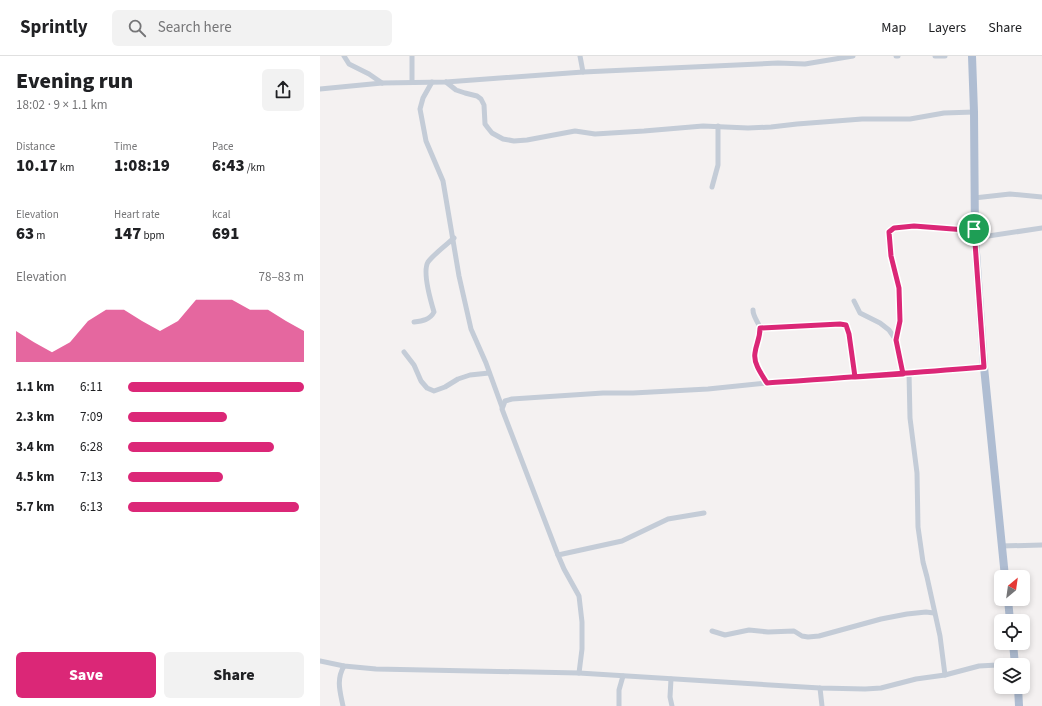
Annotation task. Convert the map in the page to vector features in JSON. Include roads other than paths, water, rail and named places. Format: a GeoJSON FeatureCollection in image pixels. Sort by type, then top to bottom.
{"type":"FeatureCollection","features":[{"type":"Feature","properties":{"kind":"main road"},"geometry":{"type":"LineString","coordinates":[[972,56],[974,112],[974,233],[984,367],[1004,570]]}},
{"type":"Feature","properties":{"kind":"main road"},"geometry":{"type":"LineString","coordinates":[[1019,694],[1020,706]]}},
{"type":"Feature","properties":{"kind":"street"},"geometry":{"type":"LineString","coordinates":[[344,56],[349,64],[369,74],[382,83]]}},
{"type":"Feature","properties":{"kind":"street"},"geometry":{"type":"LineString","coordinates":[[412,56],[412,82]]}},
{"type":"Feature","properties":{"kind":"street"},"geometry":{"type":"LineString","coordinates":[[580,56],[583,72]]}},
{"type":"Feature","properties":{"kind":"street"},"geometry":{"type":"LineString","coordinates":[[320,89],[382,83],[446,82],[583,72],[778,63],[805,64],[853,56]]}},
{"type":"Feature","properties":{"kind":"street"},"geometry":{"type":"LineString","coordinates":[[935,56],[945,56]]}},
{"type":"Feature","properties":{"kind":"street"},"geometry":{"type":"LineString","coordinates":[[432,82],[423,98],[420,109],[426,141],[443,181],[471,329],[558,555],[579,596],[582,622],[582,649],[579,673]]}},
{"type":"Feature","properties":{"kind":"street"},"geometry":{"type":"LineString","coordinates":[[446,82],[456,90],[477,96],[481,99],[484,105],[485,124],[488,128],[503,139],[514,141],[575,131],[595,134],[644,132],[688,126],[771,127],[862,119],[910,119],[944,113],[974,112]]}},
{"type":"Feature","properties":{"kind":"street"},"geometry":{"type":"LineString","coordinates":[[712,187],[718,165],[718,126]]}},
{"type":"Feature","properties":{"kind":"street"},"geometry":{"type":"LineString","coordinates":[[974,198],[1010,194],[1042,196]]}},
{"type":"Feature","properties":{"kind":"street"},"geometry":{"type":"LineString","coordinates":[[896,340],[900,321],[899,288],[891,256],[889,232],[894,228],[914,226],[966,230],[974,233],[1042,228]]}},
{"type":"Feature","properties":{"kind":"street"},"geometry":{"type":"LineString","coordinates":[[414,322],[426,320],[432,317],[434,312],[428,294],[426,268],[428,262],[454,238]]}},
{"type":"Feature","properties":{"kind":"street"},"geometry":{"type":"LineString","coordinates":[[854,301],[860,313],[880,323],[889,330],[896,340],[906,373],[917,478],[918,527],[922,562],[927,577],[940,641],[945,675]]}},
{"type":"Feature","properties":{"kind":"street"},"geometry":{"type":"LineString","coordinates":[[753,310],[753,315],[760,328],[760,339],[754,354],[757,364],[767,383]]}},
{"type":"Feature","properties":{"kind":"street"},"geometry":{"type":"LineString","coordinates":[[760,328],[840,324],[846,325],[849,334],[855,377]]}},
{"type":"Feature","properties":{"kind":"street"},"geometry":{"type":"LineString","coordinates":[[404,352],[414,366],[421,381],[427,388],[434,391],[445,387],[458,379],[470,375],[489,373]]}},
{"type":"Feature","properties":{"kind":"street"},"geometry":{"type":"LineString","coordinates":[[502,407],[505,401],[512,399],[603,393],[633,394],[708,389],[767,383],[984,367]]}},
{"type":"Feature","properties":{"kind":"street"},"geometry":{"type":"LineString","coordinates":[[558,555],[622,541],[668,519],[704,513]]}},
{"type":"Feature","properties":{"kind":"street"},"geometry":{"type":"LineString","coordinates":[[1002,546],[1042,545]]}},
{"type":"Feature","properties":{"kind":"street"},"geometry":{"type":"LineString","coordinates":[[712,631],[725,635],[749,630],[768,632],[794,631],[802,636],[808,637],[819,636],[900,615],[926,612],[934,613]]}},
{"type":"Feature","properties":{"kind":"street"},"geometry":{"type":"LineString","coordinates":[[320,661],[344,666],[376,669],[393,668],[579,673],[820,688],[859,689],[881,688],[916,678],[945,675],[979,666],[994,666]]}},
{"type":"Feature","properties":{"kind":"street"},"geometry":{"type":"LineString","coordinates":[[343,706],[339,674],[344,666]]}},
{"type":"Feature","properties":{"kind":"street"},"geometry":{"type":"LineString","coordinates":[[618,706],[619,690],[623,676]]}},
{"type":"Feature","properties":{"kind":"street"},"geometry":{"type":"LineString","coordinates":[[671,679],[670,697],[672,706]]}},
{"type":"Feature","properties":{"kind":"street"},"geometry":{"type":"LineString","coordinates":[[820,688],[822,706]]}}]}
